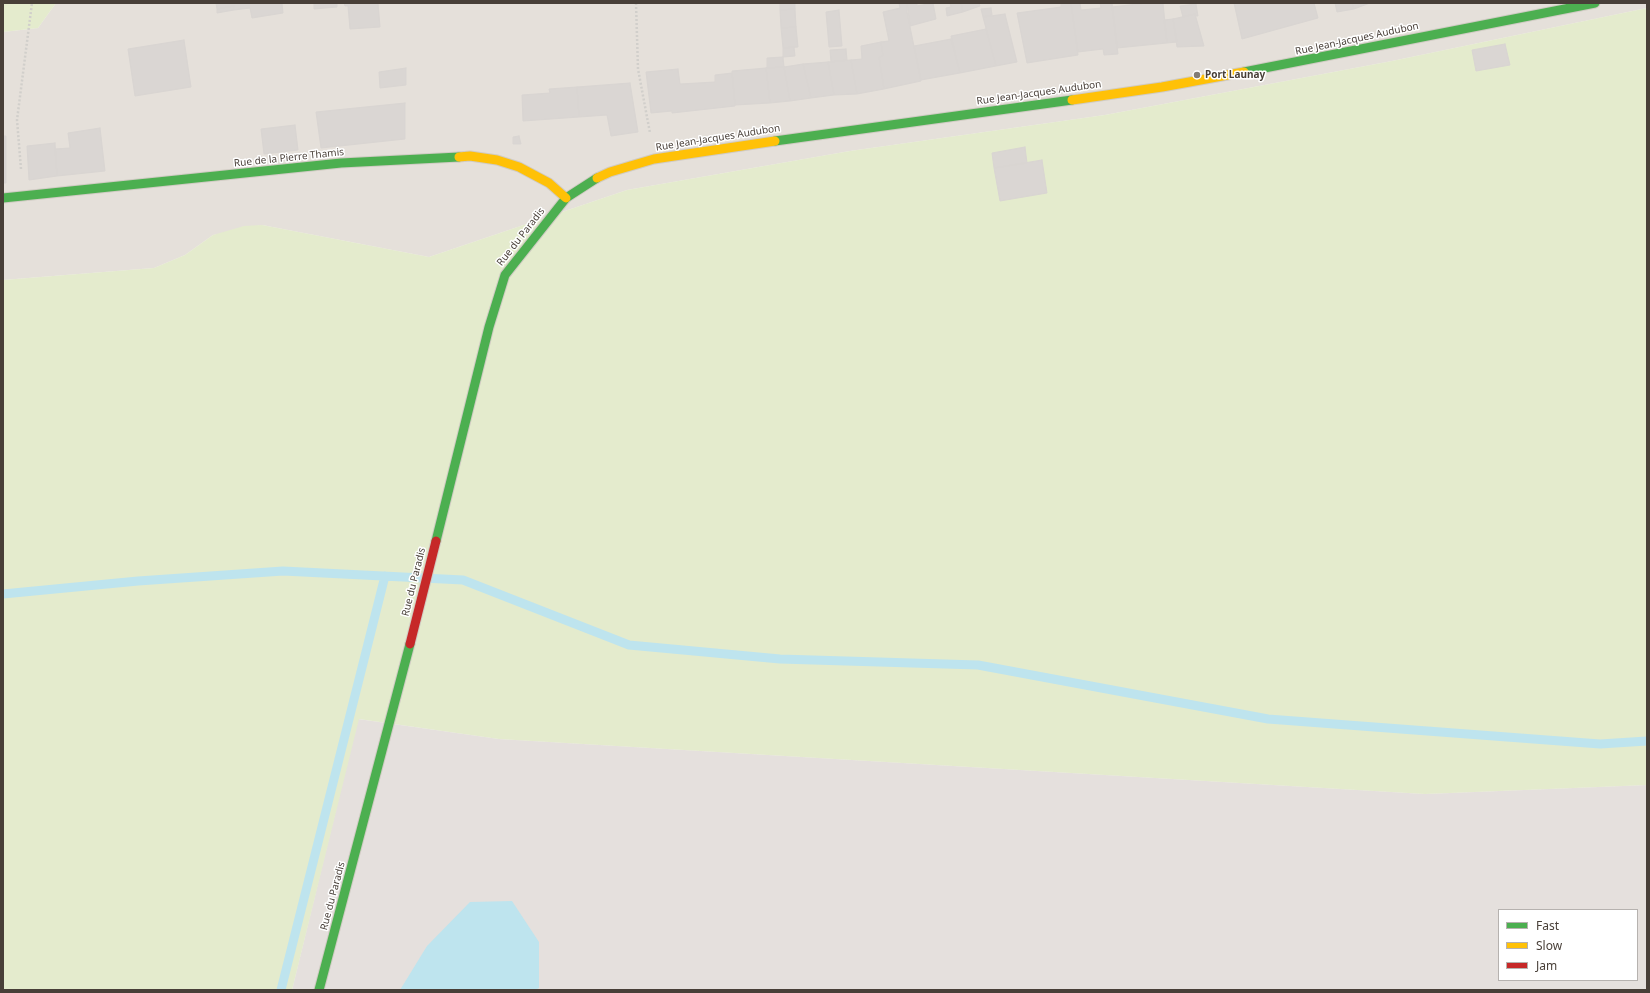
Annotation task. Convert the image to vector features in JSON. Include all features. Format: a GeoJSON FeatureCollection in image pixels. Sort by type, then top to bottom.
{"type":"FeatureCollection","features":[{"type":"Feature","properties":{"kind":"main road","name":"Rue Jean-Jacques Audubon"},"geometry":{"type":"LineString","coordinates":[[566,198],[591,181],[610,172],[654,159],[846,130],[1008,110],[1162,87],[1285,65],[1595,3]]}},
{"type":"Feature","properties":{"kind":"main road","name":"Rue de la Pierre Thamis"},"geometry":{"type":"LineString","coordinates":[[3,198],[341,163],[470,156],[497,160],[519,167],[549,182],[566,198]]}},
{"type":"Feature","properties":{"kind":"main road","name":"Rue du Paradis"},"geometry":{"type":"LineString","coordinates":[[319,990],[402,676],[489,326],[505,275],[531,240],[566,198]]}},
{"type":"Feature","properties":{"kind":"path"},"geometry":{"type":"LineString","coordinates":[[23,196],[17,120],[32,3]]}},
{"type":"Feature","properties":{"kind":"path"},"geometry":{"type":"LineString","coordinates":[[636,3],[638,69],[654,159]]}},
{"type":"Feature","properties":{"kind":"shaded area"},"geometry":{"type":"Polygon","coordinates":[[[56,3],[1647,3],[1647,8],[1392,61],[1105,115],[850,151],[627,190],[429,257],[262,225],[213,235],[185,255],[154,268],[3,280],[3,32],[38,28],[56,3]]]}},
{"type":"Feature","properties":{"kind":"shaded area"},"geometry":{"type":"Polygon","coordinates":[[[358,719],[499,739],[1425,794],[1647,785],[1647,990],[292,990],[358,719]]]}},
{"type":"Feature","properties":{"kind":"green space"},"geometry":{"type":"Polygon","coordinates":[[[3,3],[56,3],[38,28],[3,32],[3,3]]]}},
{"type":"Feature","properties":{"kind":"green space"},"geometry":{"type":"Polygon","coordinates":[[[1647,8],[1647,785],[1425,794],[499,739],[359,719],[292,990],[3,990],[3,280],[154,268],[185,255],[213,235],[244,226],[262,225],[429,257],[627,190],[850,151],[1105,115],[1392,61],[1647,8]]]}},
{"type":"Feature","properties":{"kind":"water"},"geometry":{"type":"Polygon","coordinates":[[[512,901],[539,942],[539,988],[535,990],[400,990],[427,946],[470,902],[512,901]]]}},
{"type":"Feature","properties":{"kind":"building"},"geometry":{"type":"Polygon","coordinates":[[[216,3],[282,3],[283,13],[252,18],[250,8],[234,10],[234,6],[217,9],[216,3]]]}},
{"type":"Feature","properties":{"kind":"building"},"geometry":{"type":"Polygon","coordinates":[[[314,3],[337,3],[337,7],[314,9],[314,3]]]}},
{"type":"Feature","properties":{"kind":"building"},"geometry":{"type":"Polygon","coordinates":[[[344,3],[378,3],[380,27],[350,29],[348,6],[345,6],[344,3]]]}},
{"type":"Feature","properties":{"kind":"building"},"geometry":{"type":"Polygon","coordinates":[[[780,3],[795,3],[795,9],[780,10],[780,3]]]}},
{"type":"Feature","properties":{"kind":"building"},"geometry":{"type":"Polygon","coordinates":[[[899,3],[907,3],[907,12],[921,81],[884,89],[879,57],[883,56],[881,42],[889,41],[883,12],[900,8],[899,3]]]}},
{"type":"Feature","properties":{"kind":"building"},"geometry":{"type":"Polygon","coordinates":[[[907,3],[917,3],[917,6],[933,3],[936,19],[910,26],[907,3]]]}},
{"type":"Feature","properties":{"kind":"building"},"geometry":{"type":"Polygon","coordinates":[[[950,3],[961,3],[963,12],[947,16],[946,8],[951,7],[950,3]]]}},
{"type":"Feature","properties":{"kind":"building"},"geometry":{"type":"Polygon","coordinates":[[[961,3],[979,3],[980,6],[963,12],[961,3]]]}},
{"type":"Feature","properties":{"kind":"building"},"geometry":{"type":"Polygon","coordinates":[[[1061,3],[1071,3],[1078,55],[1027,63],[1017,13],[1061,7],[1061,3]]]}},
{"type":"Feature","properties":{"kind":"building"},"geometry":{"type":"Polygon","coordinates":[[[1071,3],[1080,3],[1081,10],[1101,8],[1100,3],[1112,3],[1118,54],[1104,55],[1103,49],[1078,52],[1071,3]]]}},
{"type":"Feature","properties":{"kind":"building"},"geometry":{"type":"Polygon","coordinates":[[[1146,3],[1163,3],[1167,43],[1117,48],[1112,7],[1146,3]]]}},
{"type":"Feature","properties":{"kind":"building"},"geometry":{"type":"Polygon","coordinates":[[[1234,3],[1314,3],[1318,18],[1242,39],[1234,3]]]}},
{"type":"Feature","properties":{"kind":"building"},"geometry":{"type":"Polygon","coordinates":[[[1335,3],[1352,3],[1354,9],[1337,12],[1335,3]]]}},
{"type":"Feature","properties":{"kind":"building"},"geometry":{"type":"Polygon","coordinates":[[[1352,3],[1370,3],[1354,9],[1352,3]]]}},
{"type":"Feature","properties":{"kind":"building"},"geometry":{"type":"Polygon","coordinates":[[[1196,4],[1198,16],[1195,14],[1183,17],[1180,6],[1196,4]]]}},
{"type":"Feature","properties":{"kind":"building"},"geometry":{"type":"Polygon","coordinates":[[[234,6],[234,10],[217,13],[217,9],[234,6]]]}},
{"type":"Feature","properties":{"kind":"building"},"geometry":{"type":"Polygon","coordinates":[[[991,8],[992,15],[983,17],[981,9],[991,8]]]}},
{"type":"Feature","properties":{"kind":"building"},"geometry":{"type":"Polygon","coordinates":[[[795,9],[796,27],[781,28],[780,10],[795,9]]]}},
{"type":"Feature","properties":{"kind":"building"},"geometry":{"type":"Polygon","coordinates":[[[839,10],[842,46],[829,47],[826,12],[839,10]]]}},
{"type":"Feature","properties":{"kind":"building"},"geometry":{"type":"Polygon","coordinates":[[[1005,14],[1017,62],[996,66],[983,17],[1005,14]]]}},
{"type":"Feature","properties":{"kind":"building"},"geometry":{"type":"Polygon","coordinates":[[[1195,14],[1204,46],[1177,47],[1173,19],[1195,14]]]}},
{"type":"Feature","properties":{"kind":"building"},"geometry":{"type":"Polygon","coordinates":[[[1173,19],[1177,42],[1167,43],[1164,20],[1173,19]]]}},
{"type":"Feature","properties":{"kind":"building"},"geometry":{"type":"Polygon","coordinates":[[[796,27],[798,47],[783,48],[781,28],[796,27]]]}},
{"type":"Feature","properties":{"kind":"building"},"geometry":{"type":"Polygon","coordinates":[[[986,29],[996,66],[960,73],[951,36],[986,29]]]}},
{"type":"Feature","properties":{"kind":"building"},"geometry":{"type":"Polygon","coordinates":[[[951,39],[960,73],[921,80],[914,46],[951,39]]]}},
{"type":"Feature","properties":{"kind":"building"},"geometry":{"type":"Polygon","coordinates":[[[184,40],[191,87],[135,96],[128,49],[184,40]]]}},
{"type":"Feature","properties":{"kind":"building"},"geometry":{"type":"Polygon","coordinates":[[[881,42],[883,56],[879,57],[884,89],[857,94],[851,60],[862,59],[861,46],[881,42]]]}},
{"type":"Feature","properties":{"kind":"building"},"geometry":{"type":"Polygon","coordinates":[[[1505,44],[1510,65],[1476,71],[1472,50],[1505,44]]]}},
{"type":"Feature","properties":{"kind":"building"},"geometry":{"type":"Polygon","coordinates":[[[794,47],[795,56],[783,57],[783,48],[794,47]]]}},
{"type":"Feature","properties":{"kind":"building"},"geometry":{"type":"Polygon","coordinates":[[[846,49],[847,60],[831,62],[830,50],[846,49]]]}},
{"type":"Feature","properties":{"kind":"building"},"geometry":{"type":"Polygon","coordinates":[[[783,57],[784,67],[767,68],[767,58],[783,57]]]}},
{"type":"Feature","properties":{"kind":"building"},"geometry":{"type":"Polygon","coordinates":[[[851,60],[857,94],[834,95],[828,62],[851,60]]]}},
{"type":"Feature","properties":{"kind":"building"},"geometry":{"type":"Polygon","coordinates":[[[828,62],[834,95],[811,98],[803,64],[828,62]]]}},
{"type":"Feature","properties":{"kind":"building"},"geometry":{"type":"Polygon","coordinates":[[[803,64],[811,98],[790,101],[784,67],[803,64]]]}},
{"type":"Feature","properties":{"kind":"building"},"geometry":{"type":"Polygon","coordinates":[[[784,67],[790,101],[770,103],[766,68],[784,67]]]}},
{"type":"Feature","properties":{"kind":"building"},"geometry":{"type":"Polygon","coordinates":[[[406,68],[406,85],[380,88],[379,72],[406,68]]]}},
{"type":"Feature","properties":{"kind":"building"},"geometry":{"type":"Polygon","coordinates":[[[766,68],[770,103],[735,105],[732,71],[766,68]]]}},
{"type":"Feature","properties":{"kind":"building"},"geometry":{"type":"Polygon","coordinates":[[[678,69],[680,84],[715,82],[715,75],[732,73],[735,106],[672,113],[672,111],[651,113],[646,72],[678,69]]]}},
{"type":"Feature","properties":{"kind":"building"},"geometry":{"type":"Polygon","coordinates":[[[630,83],[638,132],[611,136],[607,115],[579,117],[577,87],[630,83]]]}},
{"type":"Feature","properties":{"kind":"building"},"geometry":{"type":"Polygon","coordinates":[[[577,87],[579,117],[523,121],[522,95],[550,93],[549,89],[577,87]]]}},
{"type":"Feature","properties":{"kind":"building"},"geometry":{"type":"Polygon","coordinates":[[[405,103],[405,139],[321,148],[316,112],[405,103]]]}},
{"type":"Feature","properties":{"kind":"building"},"geometry":{"type":"Polygon","coordinates":[[[295,125],[298,150],[264,154],[261,129],[295,125]]]}},
{"type":"Feature","properties":{"kind":"building"},"geometry":{"type":"Polygon","coordinates":[[[100,128],[105,171],[57,176],[55,149],[70,148],[68,133],[100,128]]]}},
{"type":"Feature","properties":{"kind":"building"},"geometry":{"type":"Polygon","coordinates":[[[3,136],[6,136],[6,183],[3,183],[3,136]]]}},
{"type":"Feature","properties":{"kind":"building"},"geometry":{"type":"Polygon","coordinates":[[[519,136],[521,144],[513,144],[513,137],[519,136]]]}},
{"type":"Feature","properties":{"kind":"building"},"geometry":{"type":"Polygon","coordinates":[[[55,143],[57,176],[29,180],[27,146],[55,143]]]}},
{"type":"Feature","properties":{"kind":"building"},"geometry":{"type":"Polygon","coordinates":[[[1025,147],[1027,163],[994,168],[992,153],[1025,147]]]}},
{"type":"Feature","properties":{"kind":"building"},"geometry":{"type":"Polygon","coordinates":[[[1042,160],[1047,193],[1000,201],[994,168],[1042,160]]]}},
{"type":"Feature","properties":{"kind":"waterway"},"geometry":{"type":"LineString","coordinates":[[3,594],[138,581],[283,571],[463,580],[629,645],[780,659],[978,665],[1268,719],[1600,744],[1647,741]]}},
{"type":"Feature","properties":{"kind":"waterway"},"geometry":{"type":"LineString","coordinates":[[281,990],[385,576]]}},
{"type":"Feature","properties":{"kind":"traffic: fast"},"geometry":{"type":"LineString","coordinates":[[1244,72],[1595,3]]}},
{"type":"Feature","properties":{"kind":"traffic: fast"},"geometry":{"type":"LineString","coordinates":[[775,141],[1072,100]]}},
{"type":"Feature","properties":{"kind":"traffic: fast"},"geometry":{"type":"LineString","coordinates":[[3,198],[341,163],[459,157]]}},
{"type":"Feature","properties":{"kind":"traffic: fast"},"geometry":{"type":"LineString","coordinates":[[436,541],[489,327],[505,275],[566,198],[597,178]]}},
{"type":"Feature","properties":{"kind":"traffic: fast"},"geometry":{"type":"LineString","coordinates":[[319,990],[410,644]]}},
{"type":"Feature","properties":{"kind":"traffic: slow"},"geometry":{"type":"LineString","coordinates":[[1072,100],[1162,87],[1244,72]]}},
{"type":"Feature","properties":{"kind":"traffic: slow"},"geometry":{"type":"LineString","coordinates":[[597,178],[610,172],[654,159],[775,141]]}},
{"type":"Feature","properties":{"kind":"traffic: slow"},"geometry":{"type":"LineString","coordinates":[[459,157],[470,156],[497,160],[519,167],[549,183],[566,198]]}},
{"type":"Feature","properties":{"kind":"traffic: jam"},"geometry":{"type":"LineString","coordinates":[[410,644],[436,541]]}},
{"type":"Feature","properties":{"kind":"place","name":"Port Launay"},"geometry":{"type":"Point","coordinates":[1197,75]}}]}
